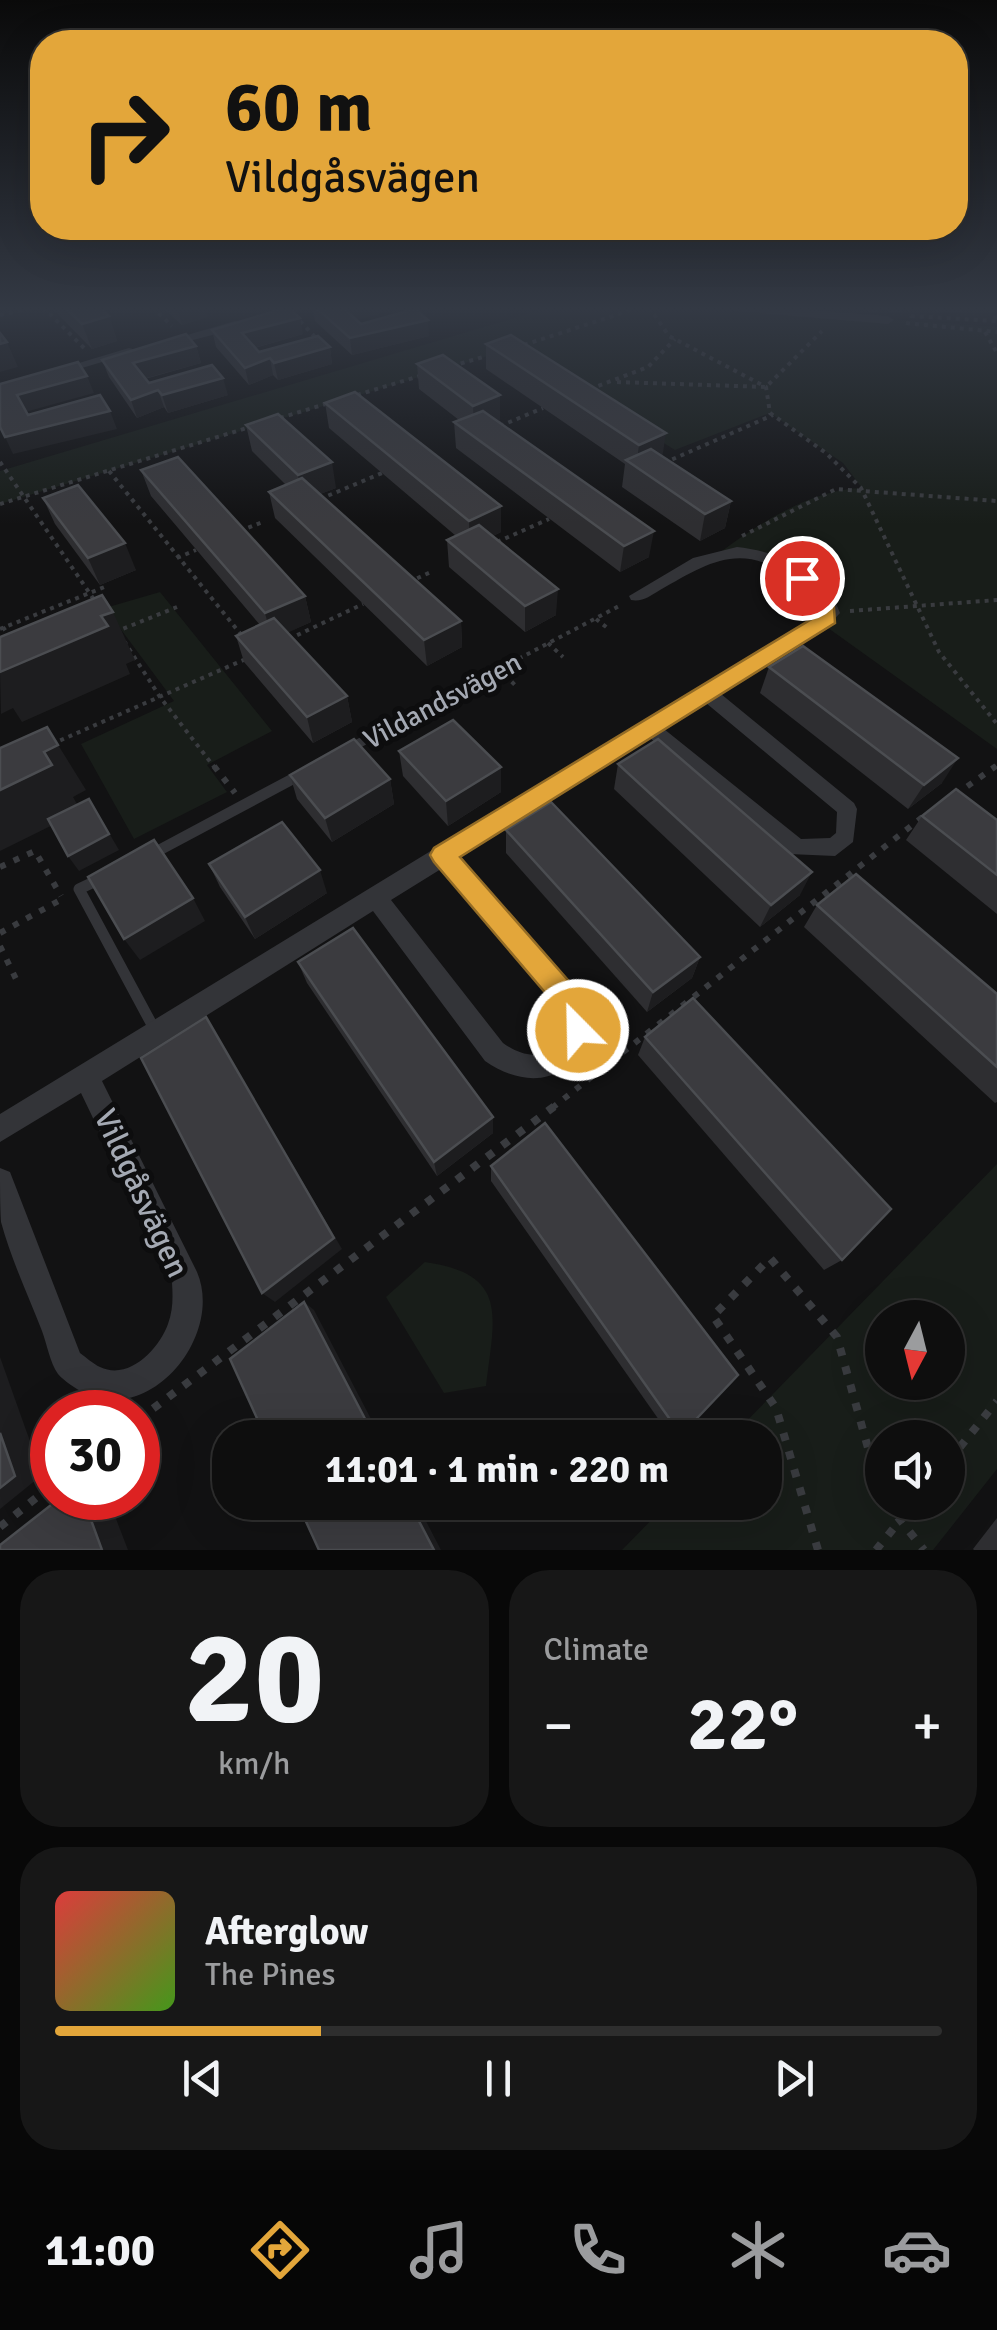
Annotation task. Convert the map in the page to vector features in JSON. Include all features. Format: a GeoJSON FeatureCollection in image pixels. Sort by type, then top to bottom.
{"type":"FeatureCollection","features":[{"type":"Feature","properties":{"kind":"street"},"geometry":{"type":"LineString","coordinates":[[637,596],[722,551],[756,554],[782,564],[826,599],[830,613]]}},
{"type":"Feature","properties":{"kind":"street","name":"Vildgåsvägen"},"geometry":{"type":"LineString","coordinates":[[0,1130],[821,623],[830,613]]}},
{"type":"Feature","properties":{"kind":"street"},"geometry":{"type":"LineString","coordinates":[[649,727],[797,848],[835,847],[846,836],[847,810],[706,692]]}},
{"type":"Feature","properties":{"kind":"street"},"geometry":{"type":"LineString","coordinates":[[374,897],[494,1052],[509,1066],[528,1070],[554,1065],[570,1049],[578,1030],[579,1012],[442,855]]}},
{"type":"Feature","properties":{"kind":"street","name":"Vildgåsvägen"},"geometry":{"type":"LineString","coordinates":[[0,1182],[69,1363],[86,1382],[109,1388],[142,1381],[166,1358],[184,1329],[190,1303],[186,1282],[86,1076]]}},
{"type":"Feature","properties":{"kind":"lane","name":"Vildandsvägen"},"geometry":{"type":"LineString","coordinates":[[335,756],[451,694]]}},
{"type":"Feature","properties":{"kind":"lane"},"geometry":{"type":"LineString","coordinates":[[143,858],[311,769]]}},
{"type":"Feature","properties":{"kind":"lane"},"geometry":{"type":"LineString","coordinates":[[111,874],[79,889],[157,1035]]}},
{"type":"Feature","properties":{"kind":"path"},"geometry":{"type":"LineString","coordinates":[[275,420],[408,379]]}},
{"type":"Feature","properties":{"kind":"path"},"geometry":{"type":"LineString","coordinates":[[584,392],[623,379]]}},
{"type":"Feature","properties":{"kind":"path"},"geometry":{"type":"LineString","coordinates":[[751,379],[766,387],[773,415],[842,463],[863,488],[939,652],[997,724]]}},
{"type":"Feature","properties":{"kind":"path"},"geometry":{"type":"LineString","coordinates":[[617,382],[766,387],[774,379]]}},
{"type":"Feature","properties":{"kind":"path"},"geometry":{"type":"LineString","coordinates":[[498,426],[544,408]]}},
{"type":"Feature","properties":{"kind":"path"},"geometry":{"type":"LineString","coordinates":[[659,466],[773,415]]}},
{"type":"Feature","properties":{"kind":"path"},"geometry":{"type":"LineString","coordinates":[[0,504],[256,426]]}},
{"type":"Feature","properties":{"kind":"path"},"geometry":{"type":"LineString","coordinates":[[0,462],[136,656],[160,697],[244,804]]}},
{"type":"Feature","properties":{"kind":"path"},"geometry":{"type":"LineString","coordinates":[[108,472],[245,640]]}},
{"type":"Feature","properties":{"kind":"path"},"geometry":{"type":"LineString","coordinates":[[309,503],[382,474]]}},
{"type":"Feature","properties":{"kind":"path"},"geometry":{"type":"LineString","coordinates":[[722,551],[744,535],[836,489],[863,488],[997,501]]}},
{"type":"Feature","properties":{"kind":"path"},"geometry":{"type":"LineString","coordinates":[[493,544],[549,518]]}},
{"type":"Feature","properties":{"kind":"path"},"geometry":{"type":"LineString","coordinates":[[232,534],[265,521]]}},
{"type":"Feature","properties":{"kind":"path"},"geometry":{"type":"LineString","coordinates":[[177,558],[196,550]]}},
{"type":"Feature","properties":{"kind":"path"},"geometry":{"type":"LineString","coordinates":[[398,588],[434,571]]}},
{"type":"Feature","properties":{"kind":"path"},"geometry":{"type":"LineString","coordinates":[[13,642],[2,628],[107,586]]}},
{"type":"Feature","properties":{"kind":"path","name":"Vildandsvägen"},"geometry":{"type":"LineString","coordinates":[[451,694],[637,596]]}},
{"type":"Feature","properties":{"kind":"path"},"geometry":{"type":"LineString","coordinates":[[830,613],[997,600]]}},
{"type":"Feature","properties":{"kind":"path"},"geometry":{"type":"LineString","coordinates":[[272,646],[363,604]]}},
{"type":"Feature","properties":{"kind":"path"},"geometry":{"type":"LineString","coordinates":[[100,639],[177,607]]}},
{"type":"Feature","properties":{"kind":"path"},"geometry":{"type":"LineString","coordinates":[[595,618],[610,630]]}},
{"type":"Feature","properties":{"kind":"path"},"geometry":{"type":"LineString","coordinates":[[548,643],[563,657]]}},
{"type":"Feature","properties":{"kind":"path"},"geometry":{"type":"LineString","coordinates":[[38,750],[257,654]]}},
{"type":"Feature","properties":{"kind":"path"},"geometry":{"type":"LineString","coordinates":[[499,669],[516,686]]}},
{"type":"Feature","properties":{"kind":"path"},"geometry":{"type":"LineString","coordinates":[[949,798],[997,764]]}},
{"type":"Feature","properties":{"kind":"path"},"geometry":{"type":"LineString","coordinates":[[160,1403],[542,1116],[885,842],[933,810]]}},
{"type":"Feature","properties":{"kind":"path"},"geometry":{"type":"LineString","coordinates":[[0,867],[35,851],[63,899]]}},
{"type":"Feature","properties":{"kind":"path"},"geometry":{"type":"LineString","coordinates":[[0,933],[79,889]]}},
{"type":"Feature","properties":{"kind":"path"},"geometry":{"type":"LineString","coordinates":[[0,946],[16,979]]}},
{"type":"Feature","properties":{"kind":"path"},"geometry":{"type":"LineString","coordinates":[[818,1550],[776,1408],[713,1316],[770,1258],[837,1337],[865,1434]]}},
{"type":"Feature","properties":{"kind":"path"},"geometry":{"type":"LineString","coordinates":[[965,1441],[997,1401]]}},
{"type":"Feature","properties":{"kind":"path"},"geometry":{"type":"LineString","coordinates":[[0,1527],[30,1503]]}},
{"type":"Feature","properties":{"kind":"path"},"geometry":{"type":"LineString","coordinates":[[876,1550],[900,1521],[924,1550]]}},
{"type":"Feature","properties":{"kind":"shaded area"},"geometry":{"type":"Polygon","coordinates":[[[308,379],[411,379],[0,504],[0,471],[308,379]]]}},
{"type":"Feature","properties":{"kind":"shaded area"},"geometry":{"type":"Polygon","coordinates":[[[560,379],[997,379],[997,749],[821,623],[830,613],[782,564],[722,551],[753,529],[806,501],[862,488],[843,463],[770,413],[675,450],[560,379]]]}},
{"type":"Feature","properties":{"kind":"shaded area"},"geometry":{"type":"Polygon","coordinates":[[[160,592],[272,731],[207,765],[227,792],[134,839],[81,744],[174,701],[105,608],[160,592]]]}},
{"type":"Feature","properties":{"kind":"shaded area"},"geometry":{"type":"Polygon","coordinates":[[[997,1164],[997,1469],[965,1510],[965,1420],[865,1420],[865,1520],[957,1520],[933,1550],[622,1550],[651,1520],[782,1520],[782,1420],[748,1420],[997,1164]]]}},
{"type":"Feature","properties":{"kind":"shaded area"},"geometry":{"type":"Polygon","coordinates":[[[425,1262],[452,1268],[484,1288],[493,1320],[486,1386],[444,1393],[386,1297],[425,1262]]]}},
{"type":"Feature","properties":{"kind":"building"},"geometry":{"type":"Polygon","coordinates":[[[17,379],[75,379],[17,395],[28,415],[100,395],[110,411],[5,437],[0,427],[0,384],[17,379]]]}},
{"type":"Feature","properties":{"kind":"building"},"geometry":{"type":"Polygon","coordinates":[[[116,379],[146,379],[149,383],[218,379],[162,395],[158,390],[131,400],[116,379]]]}},
{"type":"Feature","properties":{"kind":"building"},"geometry":{"type":"Polygon","coordinates":[[[437,379],[478,379],[500,395],[473,406],[437,379]]]}},
{"type":"Feature","properties":{"kind":"building"},"geometry":{"type":"Polygon","coordinates":[[[540,379],[581,379],[666,433],[639,445],[540,379]]]}},
{"type":"Feature","properties":{"kind":"building"},"geometry":{"type":"Polygon","coordinates":[[[355,392],[501,506],[469,521],[325,403],[355,392]]]}},
{"type":"Feature","properties":{"kind":"building"},"geometry":{"type":"Polygon","coordinates":[[[483,411],[654,531],[624,546],[454,422],[483,411]]]}},
{"type":"Feature","properties":{"kind":"building"},"geometry":{"type":"Polygon","coordinates":[[[278,414],[332,462],[298,475],[246,425],[278,414]]]}},
{"type":"Feature","properties":{"kind":"building"},"geometry":{"type":"Polygon","coordinates":[[[651,449],[731,501],[705,514],[626,460],[651,449]]]}},
{"type":"Feature","properties":{"kind":"building"},"geometry":{"type":"Polygon","coordinates":[[[178,457],[305,596],[265,613],[141,470],[178,457]]]}},
{"type":"Feature","properties":{"kind":"building"},"geometry":{"type":"Polygon","coordinates":[[[302,478],[461,621],[424,640],[269,492],[302,478]]]}},
{"type":"Feature","properties":{"kind":"building"},"geometry":{"type":"Polygon","coordinates":[[[78,485],[125,543],[88,558],[43,498],[78,485]]]}},
{"type":"Feature","properties":{"kind":"building"},"geometry":{"type":"Polygon","coordinates":[[[479,525],[558,589],[525,606],[447,540],[479,525]]]}},
{"type":"Feature","properties":{"kind":"building"},"geometry":{"type":"Polygon","coordinates":[[[102,595],[113,612],[101,616],[108,626],[0,672],[0,637],[102,595]]]}},
{"type":"Feature","properties":{"kind":"building"},"geometry":{"type":"Polygon","coordinates":[[[274,618],[347,696],[307,717],[236,636],[274,618]]]}},
{"type":"Feature","properties":{"kind":"building"},"geometry":{"type":"Polygon","coordinates":[[[803,646],[958,758],[924,785],[769,667],[803,646]]]}},
{"type":"Feature","properties":{"kind":"building"},"geometry":{"type":"Polygon","coordinates":[[[453,720],[501,767],[446,801],[399,751],[453,720]]]}},
{"type":"Feature","properties":{"kind":"building"},"geometry":{"type":"Polygon","coordinates":[[[47,727],[58,745],[44,752],[52,765],[0,790],[0,748],[47,727]]]}},
{"type":"Feature","properties":{"kind":"building"},"geometry":{"type":"Polygon","coordinates":[[[354,739],[390,779],[325,818],[290,775],[354,739]]]}},
{"type":"Feature","properties":{"kind":"building"},"geometry":{"type":"Polygon","coordinates":[[[658,739],[812,872],[771,905],[618,764],[658,739]]]}},
{"type":"Feature","properties":{"kind":"building"},"geometry":{"type":"Polygon","coordinates":[[[956,789],[997,820],[997,875],[922,816],[956,789]]]}},
{"type":"Feature","properties":{"kind":"building"},"geometry":{"type":"Polygon","coordinates":[[[89,799],[109,834],[68,856],[48,819],[89,799]]]}},
{"type":"Feature","properties":{"kind":"building"},"geometry":{"type":"Polygon","coordinates":[[[551,802],[700,957],[653,992],[506,830],[551,802]]]}},
{"type":"Feature","properties":{"kind":"building"},"geometry":{"type":"Polygon","coordinates":[[[282,822],[320,870],[245,917],[209,864],[282,822]]]}},
{"type":"Feature","properties":{"kind":"building"},"geometry":{"type":"Polygon","coordinates":[[[154,840],[193,898],[124,939],[88,877],[154,840]]]}},
{"type":"Feature","properties":{"kind":"building"},"geometry":{"type":"Polygon","coordinates":[[[856,874],[997,994],[997,1067],[817,905],[856,874]]]}},
{"type":"Feature","properties":{"kind":"building"},"geometry":{"type":"Polygon","coordinates":[[[353,928],[493,1117],[434,1162],[298,962],[353,928]]]}},
{"type":"Feature","properties":{"kind":"building"},"geometry":{"type":"Polygon","coordinates":[[[693,998],[891,1209],[842,1260],[645,1037],[693,998]]]}},
{"type":"Feature","properties":{"kind":"building"},"geometry":{"type":"Polygon","coordinates":[[[206,1017],[334,1238],[262,1293],[141,1058],[206,1017]]]}},
{"type":"Feature","properties":{"kind":"building"},"geometry":{"type":"Polygon","coordinates":[[[545,1123],[738,1375],[695,1420],[670,1420],[491,1166],[545,1123]]]}},
{"type":"Feature","properties":{"kind":"building"},"geometry":{"type":"Polygon","coordinates":[[[304,1302],[366,1420],[258,1420],[230,1359],[304,1302]]]}},
{"type":"Feature","properties":{"kind":"building"},"geometry":{"type":"Polygon","coordinates":[[[0,1433],[15,1476],[0,1488],[0,1433]]]}},
{"type":"Feature","properties":{"kind":"building"},"geometry":{"type":"Polygon","coordinates":[[[32,1520],[91,1520],[102,1550],[0,1550],[0,1545],[32,1520]]]}},
{"type":"Feature","properties":{"kind":"building"},"geometry":{"type":"Polygon","coordinates":[[[305,1520],[418,1520],[434,1550],[319,1550],[305,1520]]]}},
{"type":"Feature","properties":{"kind":"route"},"geometry":{"type":"LineString","coordinates":[[578,1030],[579,1012],[550,974],[442,855],[828,618],[830,606],[826,599],[802,578]]}}]}
